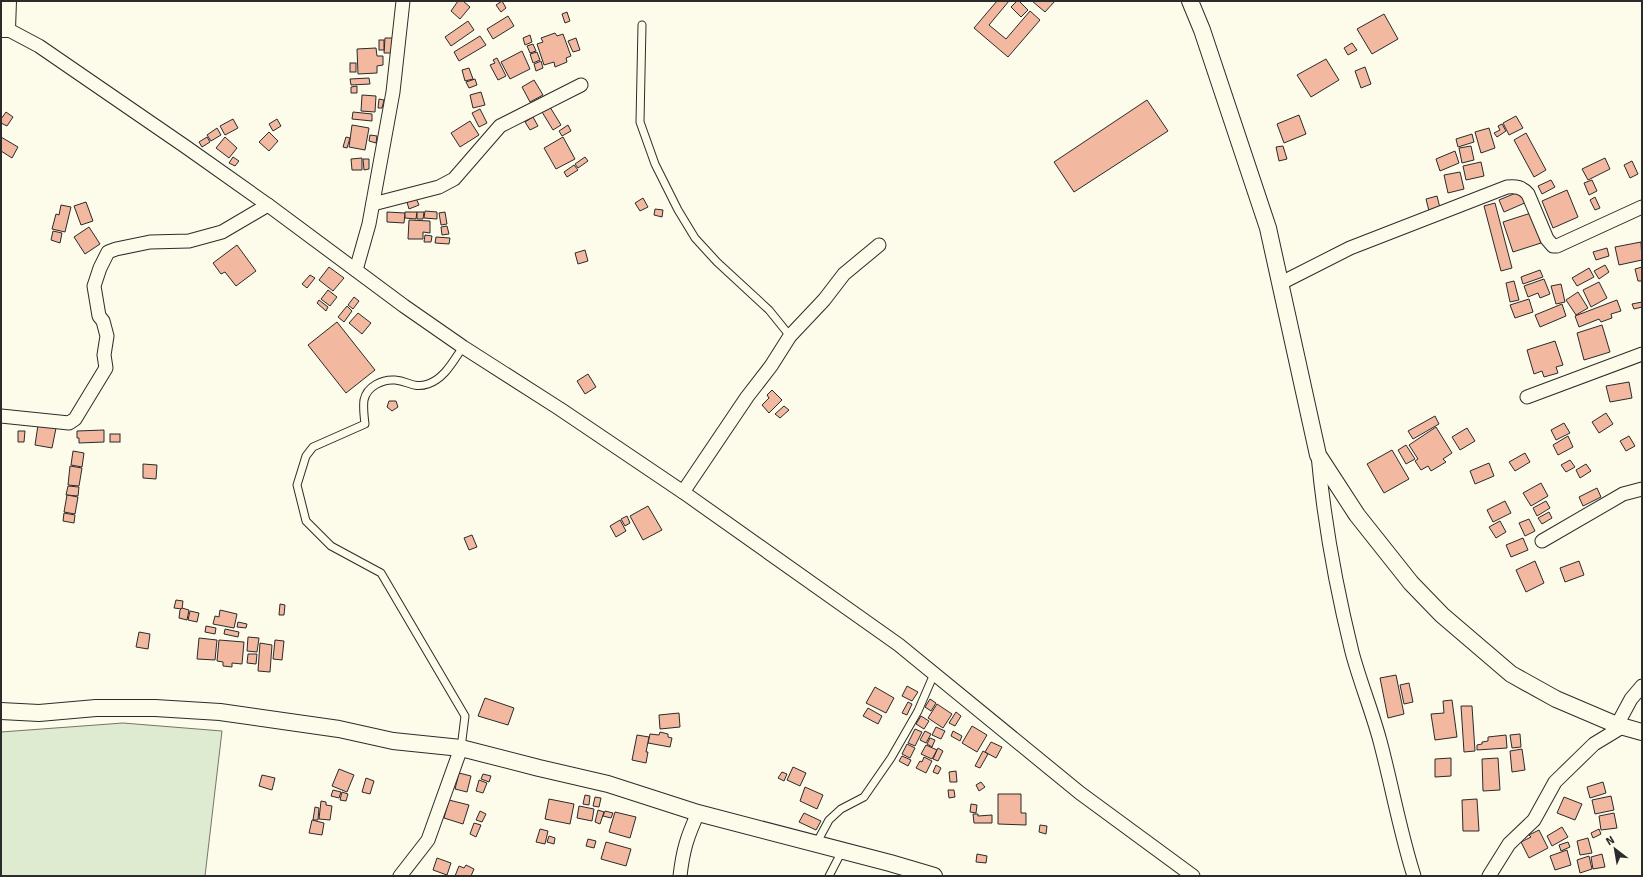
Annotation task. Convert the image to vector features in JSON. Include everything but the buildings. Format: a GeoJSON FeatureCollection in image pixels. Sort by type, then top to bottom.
{"type":"FeatureCollection","features":[{"type":"Feature","properties":{"kind":"street"},"geometry":{"type":"LineString","coordinates":[[8,1],[4,29],[39,46],[268,205],[404,306],[463,347],[560,409],[683,492],[899,645],[1080,792],[1192,876]]}},
{"type":"Feature","properties":{"kind":"street"},"geometry":{"type":"LineString","coordinates":[[356,270],[369,224],[393,92],[403,1]]}},
{"type":"Feature","properties":{"kind":"street"},"geometry":{"type":"LineString","coordinates":[[1190,1],[1202,30],[1268,228],[1318,455],[1322,502],[1334,572],[1351,645],[1380,741],[1405,847],[1414,876]]}},
{"type":"Feature","properties":{"kind":"street"},"geometry":{"type":"LineString","coordinates":[[373,204],[439,187],[454,179],[500,126],[581,85]]}},
{"type":"Feature","properties":{"kind":"street"},"geometry":{"type":"LineString","coordinates":[[1281,283],[1350,248],[1507,187],[1516,186],[1524,189],[1528,194],[1547,240],[1553,246],[1557,246],[1642,207]]}},
{"type":"Feature","properties":{"kind":"street"},"geometry":{"type":"LineString","coordinates":[[1,416],[68,423],[75,419],[106,368],[104,355],[107,336],[103,322],[99,316],[94,286],[100,268],[108,252],[150,242],[189,240],[222,232],[268,205]]}},
{"type":"Feature","properties":{"kind":"street"},"geometry":{"type":"LineString","coordinates":[[683,492],[747,397],[771,366],[790,336],[824,300],[844,274],[879,245]]}},
{"type":"Feature","properties":{"kind":"street"},"geometry":{"type":"LineString","coordinates":[[1527,398],[1642,354]]}},
{"type":"Feature","properties":{"kind":"street"},"geometry":{"type":"LineString","coordinates":[[1318,455],[1357,515],[1412,583],[1442,615],[1511,674],[1556,699],[1619,726],[1642,732]]}},
{"type":"Feature","properties":{"kind":"street"},"geometry":{"type":"LineString","coordinates":[[1542,541],[1623,494],[1642,489]]}},
{"type":"Feature","properties":{"kind":"street"},"geometry":{"type":"LineString","coordinates":[[1489,876],[1509,844],[1534,820],[1555,782],[1594,744],[1619,726],[1631,699],[1642,686]]}},
{"type":"Feature","properties":{"kind":"street"},"geometry":{"type":"LineString","coordinates":[[1,711],[39,713],[96,708],[155,708],[220,712],[339,729],[393,741],[461,748],[608,784],[698,813],[890,863],[934,876]]}},
{"type":"Feature","properties":{"kind":"street"},"geometry":{"type":"LineString","coordinates":[[400,876],[428,840],[442,796],[461,748]]}},
{"type":"Feature","properties":{"kind":"street"},"geometry":{"type":"LineString","coordinates":[[680,876],[683,850],[698,813]]}},
{"type":"Feature","properties":{"kind":"lane"},"geometry":{"type":"LineString","coordinates":[[642,25],[640,122],[655,164],[678,210],[695,238],[717,262],[769,310],[790,336]]}},
{"type":"Feature","properties":{"kind":"lane"},"geometry":{"type":"LineString","coordinates":[[461,748],[465,716],[381,574],[331,546],[306,521],[297,484],[306,456],[313,447],[366,424],[364,398],[372,387],[383,381],[396,380],[417,387],[429,384],[443,375],[463,347]]}},
{"type":"Feature","properties":{"kind":"lane"},"geometry":{"type":"LineString","coordinates":[[816,844],[829,820],[841,809],[864,797],[891,758],[918,711],[934,674]]}},
{"type":"Feature","properties":{"kind":"lane"},"geometry":{"type":"LineString","coordinates":[[830,876],[842,851]]}},
{"type":"Feature","properties":{"kind":"green space"},"geometry":{"type":"Polygon","coordinates":[[[123,723],[222,731],[205,876],[1,876],[1,732],[123,723]]]}}]}
